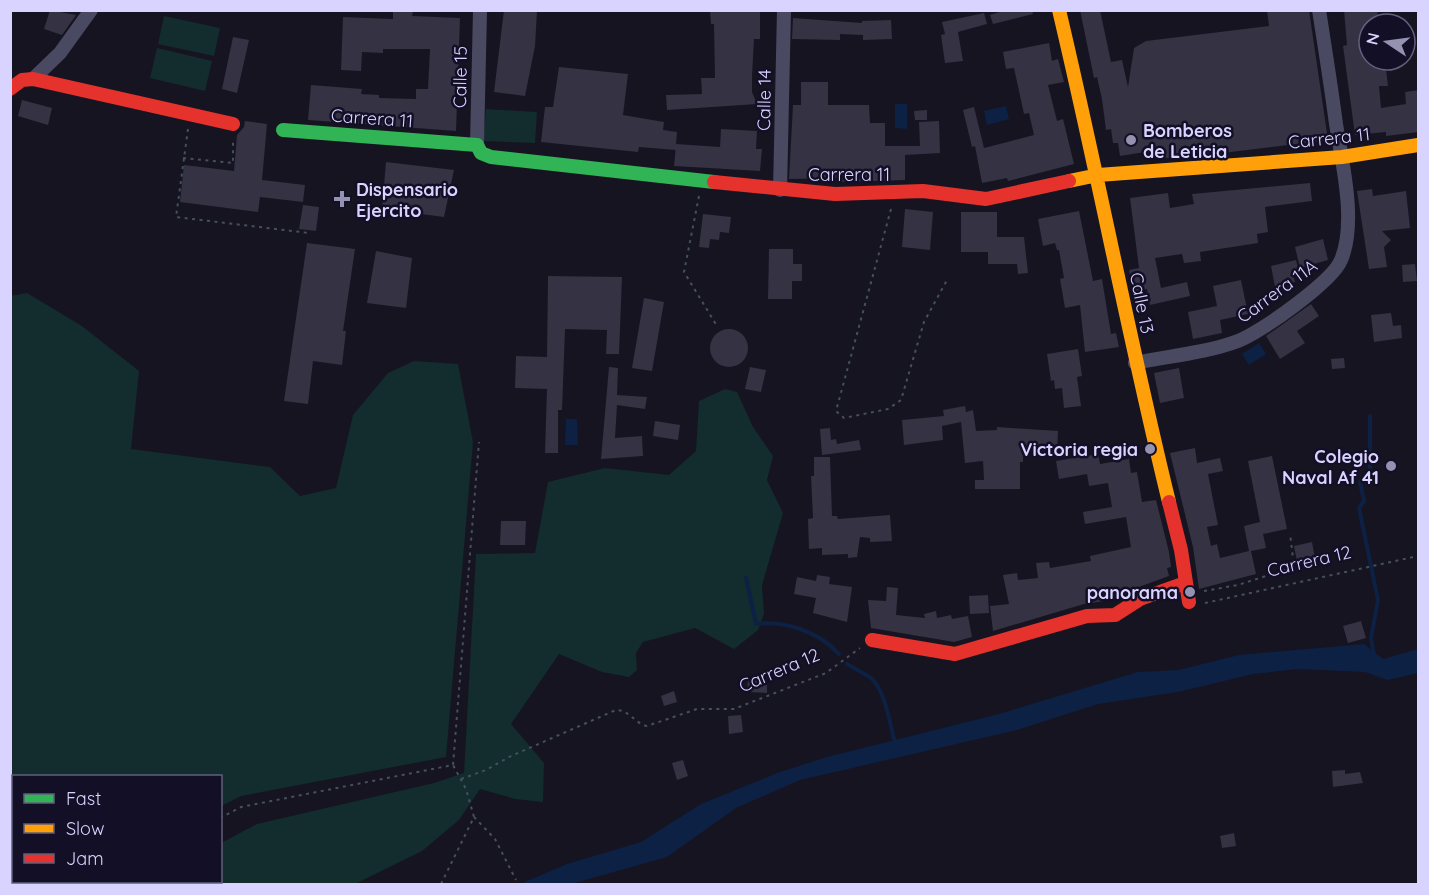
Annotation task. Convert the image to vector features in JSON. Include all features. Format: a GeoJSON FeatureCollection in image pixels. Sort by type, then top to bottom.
{"type":"FeatureCollection","features":[{"type":"Feature","properties":{"kind":"street"},"geometry":{"type":"LineString","coordinates":[[33,79],[60,53],[91,10]]}},
{"type":"Feature","properties":{"kind":"street","name":"Calle 15"},"geometry":{"type":"LineString","coordinates":[[477,145],[480,10]]}},
{"type":"Feature","properties":{"kind":"street","name":"Calle 14"},"geometry":{"type":"LineString","coordinates":[[780,190],[784,10]]}},
{"type":"Feature","properties":{"kind":"street","name":"Calle 13"},"geometry":{"type":"LineString","coordinates":[[1059,10],[1098,175],[1135,363],[1180,550],[1187,592]]}},
{"type":"Feature","properties":{"kind":"street","name":"Carrera 11A"},"geometry":{"type":"LineString","coordinates":[[1135,363],[1211,349],[1240,340],[1308,295],[1329,277],[1341,260],[1346,238],[1348,185],[1341,157],[1319,10]]}},
{"type":"Feature","properties":{"kind":"street"},"geometry":{"type":"LineString","coordinates":[[10,89],[22,80],[33,79],[233,124]]}},
{"type":"Feature","properties":{"kind":"street","name":"Carrera 11"},"geometry":{"type":"LineString","coordinates":[[283,130],[477,145],[481,153],[491,157],[780,190],[835,194],[923,191],[963,198],[986,199],[1098,175],[1341,157],[1419,145]]}},
{"type":"Feature","properties":{"kind":"street"},"geometry":{"type":"LineString","coordinates":[[872,640],[956,654],[1087,616],[1108,617],[1140,599],[1187,592]]}},
{"type":"Feature","properties":{"kind":"path"},"geometry":{"type":"LineString","coordinates":[[190,115],[176,217],[309,233]]}},
{"type":"Feature","properties":{"kind":"path"},"geometry":{"type":"LineString","coordinates":[[183,158],[233,163],[233,124]]}},
{"type":"Feature","properties":{"kind":"path"},"geometry":{"type":"LineString","coordinates":[[702,182],[684,272],[717,326]]}},
{"type":"Feature","properties":{"kind":"path"},"geometry":{"type":"LineString","coordinates":[[895,192],[836,411],[844,418],[888,410],[901,400],[924,322],[947,280]]}},
{"type":"Feature","properties":{"kind":"path"},"geometry":{"type":"LineString","coordinates":[[479,442],[453,765],[461,779],[474,817],[495,839],[516,880]]}},
{"type":"Feature","properties":{"kind":"path"},"geometry":{"type":"LineString","coordinates":[[1187,592],[1227,588],[1294,567],[1290,533]]}},
{"type":"Feature","properties":{"kind":"path","name":"Carrera 12"},"geometry":{"type":"LineString","coordinates":[[1207,603],[1419,556]]}},
{"type":"Feature","properties":{"kind":"path","name":"Carrera 12"},"geometry":{"type":"LineString","coordinates":[[461,779],[486,770],[512,756],[616,710],[627,713],[641,725],[647,726],[697,709],[734,709],[826,673],[872,640]]}},
{"type":"Feature","properties":{"kind":"path"},"geometry":{"type":"LineString","coordinates":[[222,817],[241,807],[453,765]]}},
{"type":"Feature","properties":{"kind":"path"},"geometry":{"type":"LineString","coordinates":[[441,885],[474,817]]}},
{"type":"Feature","properties":{"kind":"green space"},"geometry":{"type":"Polygon","coordinates":[[[164,16],[220,28],[214,56],[158,44],[164,16]]]}},
{"type":"Feature","properties":{"kind":"green space"},"geometry":{"type":"Polygon","coordinates":[[[157,48],[212,61],[205,91],[150,78],[157,48]]]}},
{"type":"Feature","properties":{"kind":"green space"},"geometry":{"type":"Polygon","coordinates":[[[486,109],[537,112],[535,143],[483,141],[486,109]]]}},
{"type":"Feature","properties":{"kind":"green space"},"geometry":{"type":"Polygon","coordinates":[[[27,293],[82,326],[139,371],[131,449],[270,467],[300,496],[336,488],[353,415],[388,373],[414,361],[458,364],[473,442],[446,757],[241,796],[222,806],[222,775],[12,775],[12,883],[67,883],[11,884],[10,296],[27,293]]]}},
{"type":"Feature","properties":{"kind":"green space"},"geometry":{"type":"Polygon","coordinates":[[[725,389],[737,392],[753,427],[773,456],[767,480],[783,513],[762,585],[764,614],[758,630],[734,649],[695,628],[643,642],[636,653],[637,670],[629,677],[602,672],[559,654],[511,724],[544,763],[543,802],[515,799],[480,789],[459,820],[422,851],[355,884],[139,884],[222,883],[222,842],[257,824],[434,783],[464,773],[476,554],[535,553],[548,482],[605,468],[669,475],[696,451],[699,401],[725,389]]]}},
{"type":"Feature","properties":{"kind":"water"},"geometry":{"type":"Polygon","coordinates":[[[895,104],[907,104],[907,129],[895,128],[895,104]]]}},
{"type":"Feature","properties":{"kind":"water"},"geometry":{"type":"Polygon","coordinates":[[[1006,106],[1009,119],[987,125],[984,111],[1006,106]]]}},
{"type":"Feature","properties":{"kind":"water"},"geometry":{"type":"Polygon","coordinates":[[[1259,343],[1266,354],[1249,365],[1242,354],[1259,343]]]}},
{"type":"Feature","properties":{"kind":"water"},"geometry":{"type":"Polygon","coordinates":[[[566,419],[577,419],[578,445],[565,445],[566,419]]]}},
{"type":"Feature","properties":{"kind":"water"},"geometry":{"type":"Polygon","coordinates":[[[1364,644],[1383,659],[1418,649],[1418,673],[1388,680],[1365,672],[1298,669],[1253,674],[1178,692],[1098,704],[1017,730],[800,780],[736,808],[667,857],[571,884],[520,884],[567,864],[641,842],[701,804],[780,772],[827,757],[999,714],[1138,672],[1178,670],[1239,655],[1364,644]]]}},
{"type":"Feature","properties":{"kind":"building"},"geometry":{"type":"Polygon","coordinates":[[[50,10],[76,15],[62,35],[44,29],[50,10]]]}},
{"type":"Feature","properties":{"kind":"building"},"geometry":{"type":"Polygon","coordinates":[[[393,10],[413,11],[412,16],[460,18],[456,131],[308,120],[311,85],[362,89],[361,94],[379,95],[379,98],[416,99],[416,89],[428,89],[430,49],[383,49],[383,53],[362,52],[361,71],[341,70],[343,17],[393,19],[393,10]]]}},
{"type":"Feature","properties":{"kind":"building"},"geometry":{"type":"Polygon","coordinates":[[[504,10],[537,11],[535,46],[525,96],[494,92],[504,10]]]}},
{"type":"Feature","properties":{"kind":"building"},"geometry":{"type":"Polygon","coordinates":[[[760,10],[760,39],[754,39],[752,76],[752,92],[757,104],[667,110],[666,95],[702,94],[701,78],[715,78],[714,24],[711,24],[710,11],[760,10]]]}},
{"type":"Feature","properties":{"kind":"building"},"geometry":{"type":"Polygon","coordinates":[[[1006,10],[1032,10],[1033,14],[993,24],[990,15],[1006,10]]]}},
{"type":"Feature","properties":{"kind":"building"},"geometry":{"type":"Polygon","coordinates":[[[1080,10],[1100,10],[1111,62],[1122,60],[1128,87],[1134,48],[1146,41],[1269,26],[1267,10],[1309,10],[1328,140],[1198,156],[1165,158],[1164,149],[1120,156],[1118,143],[1113,143],[1111,129],[1106,130],[1102,99],[1097,77],[1094,78],[1080,10]]]}},
{"type":"Feature","properties":{"kind":"building"},"geometry":{"type":"Polygon","coordinates":[[[1344,10],[1377,10],[1377,12],[1357,12],[1357,72],[1386,72],[1388,86],[1379,86],[1381,108],[1406,104],[1405,92],[1419,90],[1419,132],[1386,136],[1386,132],[1355,135],[1343,46],[1347,45],[1344,10]]]}},
{"type":"Feature","properties":{"kind":"building"},"geometry":{"type":"Polygon","coordinates":[[[984,13],[987,24],[958,32],[963,61],[945,63],[941,35],[945,34],[942,22],[984,13]]]}},
{"type":"Feature","properties":{"kind":"building"},"geometry":{"type":"Polygon","coordinates":[[[793,18],[862,23],[862,21],[891,20],[892,39],[863,40],[863,35],[840,34],[840,40],[792,39],[793,18]]]}},
{"type":"Feature","properties":{"kind":"building"},"geometry":{"type":"Polygon","coordinates":[[[233,37],[249,40],[237,93],[222,89],[233,37]]]}},
{"type":"Feature","properties":{"kind":"building"},"geometry":{"type":"Polygon","coordinates":[[[1049,43],[1052,61],[1058,59],[1064,82],[1048,85],[1057,121],[1063,119],[1074,164],[1008,181],[1007,178],[982,183],[975,146],[972,147],[963,110],[974,107],[984,148],[1034,135],[1029,113],[1024,114],[1014,68],[1006,69],[1003,52],[1049,43]]]}},
{"type":"Feature","properties":{"kind":"building"},"geometry":{"type":"Polygon","coordinates":[[[559,67],[628,74],[623,115],[664,122],[663,130],[677,132],[676,144],[720,147],[721,129],[757,131],[756,149],[762,149],[760,171],[674,166],[676,150],[639,147],[638,152],[541,142],[545,107],[553,107],[559,67]]]}},
{"type":"Feature","properties":{"kind":"building"},"geometry":{"type":"Polygon","coordinates":[[[801,82],[828,82],[828,105],[869,105],[870,123],[885,123],[885,146],[920,146],[919,122],[939,121],[940,153],[905,155],[905,180],[841,182],[841,178],[789,179],[793,105],[801,105],[801,82]]]}},
{"type":"Feature","properties":{"kind":"building"},"geometry":{"type":"Polygon","coordinates":[[[22,100],[52,108],[48,125],[18,116],[22,100]]]}},
{"type":"Feature","properties":{"kind":"building"},"geometry":{"type":"Polygon","coordinates":[[[927,110],[927,120],[915,120],[914,111],[927,110]]]}},
{"type":"Feature","properties":{"kind":"building"},"geometry":{"type":"Polygon","coordinates":[[[245,121],[267,124],[262,180],[305,185],[303,202],[260,197],[258,212],[180,202],[184,165],[234,171],[237,135],[244,127],[245,121]]]}},
{"type":"Feature","properties":{"kind":"building"},"geometry":{"type":"Polygon","coordinates":[[[386,162],[454,170],[444,217],[382,209],[386,162]]]}},
{"type":"Feature","properties":{"kind":"building"},"geometry":{"type":"Polygon","coordinates":[[[1310,183],[1312,201],[1265,207],[1268,232],[1257,234],[1258,243],[1200,252],[1201,261],[1184,263],[1182,254],[1155,258],[1161,288],[1187,282],[1190,296],[1150,305],[1147,289],[1133,292],[1129,270],[1139,268],[1130,198],[1168,193],[1170,208],[1194,204],[1192,194],[1310,183]]]}},
{"type":"Feature","properties":{"kind":"building"},"geometry":{"type":"Polygon","coordinates":[[[1372,189],[1373,196],[1406,191],[1410,228],[1382,231],[1391,240],[1384,247],[1387,267],[1369,269],[1357,191],[1372,189]]]}},
{"type":"Feature","properties":{"kind":"building"},"geometry":{"type":"Polygon","coordinates":[[[303,205],[319,207],[316,231],[299,229],[303,205]]]}},
{"type":"Feature","properties":{"kind":"building"},"geometry":{"type":"Polygon","coordinates":[[[905,209],[933,212],[930,250],[902,247],[905,209]]]}},
{"type":"Feature","properties":{"kind":"building"},"geometry":{"type":"Polygon","coordinates":[[[1079,211],[1093,281],[1102,279],[1111,334],[1116,333],[1119,347],[1085,352],[1080,305],[1065,308],[1060,279],[1064,278],[1059,250],[1055,243],[1043,246],[1038,219],[1079,211]]]}},
{"type":"Feature","properties":{"kind":"building"},"geometry":{"type":"Polygon","coordinates":[[[961,212],[997,212],[997,237],[1024,237],[1028,273],[1018,274],[1017,264],[988,264],[988,252],[961,252],[961,212]]]}},
{"type":"Feature","properties":{"kind":"building"},"geometry":{"type":"Polygon","coordinates":[[[703,214],[731,217],[729,233],[720,232],[719,240],[710,239],[709,248],[699,247],[703,214]]]}},
{"type":"Feature","properties":{"kind":"building"},"geometry":{"type":"Polygon","coordinates":[[[1323,239],[1328,260],[1300,268],[1295,247],[1323,239]]]}},
{"type":"Feature","properties":{"kind":"building"},"geometry":{"type":"Polygon","coordinates":[[[307,243],[355,249],[343,331],[346,331],[342,365],[313,361],[308,404],[284,401],[307,243]]]}},
{"type":"Feature","properties":{"kind":"building"},"geometry":{"type":"Polygon","coordinates":[[[769,249],[793,249],[793,264],[802,264],[802,281],[792,281],[792,299],[768,299],[769,249]]]}},
{"type":"Feature","properties":{"kind":"building"},"geometry":{"type":"Polygon","coordinates":[[[376,251],[412,258],[406,308],[367,303],[376,251]]]}},
{"type":"Feature","properties":{"kind":"building"},"geometry":{"type":"Polygon","coordinates":[[[1296,260],[1299,272],[1293,274],[1295,282],[1275,287],[1271,266],[1296,260]]]}},
{"type":"Feature","properties":{"kind":"building"},"geometry":{"type":"Polygon","coordinates":[[[1415,264],[1417,281],[1403,282],[1402,265],[1415,264]]]}},
{"type":"Feature","properties":{"kind":"building"},"geometry":{"type":"Polygon","coordinates":[[[548,276],[622,277],[619,354],[606,354],[607,330],[565,329],[562,410],[558,410],[558,453],[545,453],[547,389],[515,388],[516,356],[547,357],[548,276]]]}},
{"type":"Feature","properties":{"kind":"building"},"geometry":{"type":"Polygon","coordinates":[[[1241,280],[1248,314],[1220,320],[1222,333],[1193,339],[1188,312],[1217,306],[1213,286],[1241,280]]]}},
{"type":"Feature","properties":{"kind":"building"},"geometry":{"type":"Polygon","coordinates":[[[644,298],[664,302],[652,371],[632,368],[644,298]]]}},
{"type":"Feature","properties":{"kind":"building"},"geometry":{"type":"Polygon","coordinates":[[[1311,304],[1319,316],[1297,331],[1305,343],[1280,359],[1266,336],[1311,304]]]}},
{"type":"Feature","properties":{"kind":"building"},"geometry":{"type":"Polygon","coordinates":[[[1391,313],[1393,326],[1401,325],[1402,338],[1374,342],[1371,315],[1391,313]]]}},
{"type":"Feature","properties":{"kind":"building"},"geometry":{"type":"Polygon","coordinates":[[[729,329],[736,330],[742,335],[747,341],[747,355],[742,361],[736,366],[729,367],[722,366],[716,361],[711,355],[710,348],[711,341],[716,335],[722,330],[729,329]]]}},
{"type":"Feature","properties":{"kind":"building"},"geometry":{"type":"Polygon","coordinates":[[[1078,349],[1082,376],[1077,377],[1081,406],[1064,408],[1062,388],[1055,389],[1054,380],[1051,381],[1047,354],[1078,349]]]}},
{"type":"Feature","properties":{"kind":"building"},"geometry":{"type":"Polygon","coordinates":[[[1344,358],[1345,368],[1332,369],[1331,359],[1344,358]]]}},
{"type":"Feature","properties":{"kind":"building"},"geometry":{"type":"Polygon","coordinates":[[[609,367],[618,368],[617,395],[647,397],[645,409],[617,405],[615,438],[642,436],[643,456],[601,459],[609,367]]]}},
{"type":"Feature","properties":{"kind":"building"},"geometry":{"type":"Polygon","coordinates":[[[750,367],[766,370],[761,392],[745,389],[750,367]]]}},
{"type":"Feature","properties":{"kind":"building"},"geometry":{"type":"Polygon","coordinates":[[[1179,368],[1184,398],[1160,403],[1154,373],[1179,368]]]}},
{"type":"Feature","properties":{"kind":"building"},"geometry":{"type":"Polygon","coordinates":[[[965,406],[966,412],[973,410],[976,431],[997,430],[997,427],[1058,431],[1057,452],[1023,450],[1023,462],[1020,462],[1020,489],[975,489],[975,480],[984,480],[983,461],[965,463],[961,422],[942,426],[943,440],[904,445],[902,420],[944,416],[943,410],[965,406]]]}},
{"type":"Feature","properties":{"kind":"building"},"geometry":{"type":"Polygon","coordinates":[[[655,421],[680,425],[678,440],[653,436],[655,421]]]}},
{"type":"Feature","properties":{"kind":"building"},"geometry":{"type":"Polygon","coordinates":[[[830,428],[831,440],[836,439],[837,444],[859,440],[861,450],[822,455],[820,429],[830,428]]]}},
{"type":"Feature","properties":{"kind":"building"},"geometry":{"type":"Polygon","coordinates":[[[1195,448],[1197,463],[1220,458],[1223,471],[1208,474],[1218,525],[1207,527],[1211,546],[1217,544],[1220,558],[1249,551],[1244,526],[1260,522],[1248,461],[1272,456],[1287,529],[1263,534],[1266,548],[1251,551],[1256,574],[1199,589],[1193,547],[1170,453],[1195,448]]]}},
{"type":"Feature","properties":{"kind":"building"},"geometry":{"type":"Polygon","coordinates":[[[1098,454],[1100,464],[1129,459],[1131,473],[1137,472],[1142,502],[1156,500],[1169,552],[1171,567],[1167,568],[1169,576],[1136,588],[1118,599],[1084,604],[993,631],[990,606],[1009,604],[1003,575],[1017,573],[1018,580],[1038,578],[1036,563],[1049,562],[1050,568],[1091,561],[1090,556],[1131,547],[1126,517],[1085,524],[1083,512],[1112,507],[1108,483],[1089,486],[1087,474],[1059,479],[1056,461],[1098,454]]]}},
{"type":"Feature","properties":{"kind":"building"},"geometry":{"type":"Polygon","coordinates":[[[814,457],[830,457],[832,516],[837,516],[838,519],[890,515],[892,541],[870,542],[870,538],[860,537],[857,557],[848,558],[848,554],[822,555],[822,548],[809,549],[808,519],[813,518],[811,476],[814,476],[814,457]]]}},
{"type":"Feature","properties":{"kind":"building"},"geometry":{"type":"Polygon","coordinates":[[[501,521],[526,521],[525,545],[500,545],[501,521]]]}},
{"type":"Feature","properties":{"kind":"building"},"geometry":{"type":"Polygon","coordinates":[[[1312,542],[1316,563],[1298,566],[1294,546],[1312,542]]]}},
{"type":"Feature","properties":{"kind":"building"},"geometry":{"type":"Polygon","coordinates":[[[817,575],[830,577],[829,584],[852,587],[847,622],[813,613],[816,598],[794,594],[797,577],[816,581],[817,575]]]}},
{"type":"Feature","properties":{"kind":"building"},"geometry":{"type":"Polygon","coordinates":[[[887,587],[898,588],[896,615],[925,618],[924,614],[936,611],[937,618],[951,615],[952,619],[968,616],[972,637],[954,642],[871,628],[868,600],[886,601],[887,587]]]}},
{"type":"Feature","properties":{"kind":"building"},"geometry":{"type":"Polygon","coordinates":[[[988,595],[989,613],[970,614],[969,596],[988,595]]]}},
{"type":"Feature","properties":{"kind":"building"},"geometry":{"type":"Polygon","coordinates":[[[1361,621],[1366,638],[1348,643],[1343,626],[1361,621]]]}},
{"type":"Feature","properties":{"kind":"building"},"geometry":{"type":"Polygon","coordinates":[[[748,679],[767,679],[767,693],[747,692],[748,679]]]}},
{"type":"Feature","properties":{"kind":"building"},"geometry":{"type":"Polygon","coordinates":[[[674,691],[677,702],[664,706],[661,696],[674,691]]]}},
{"type":"Feature","properties":{"kind":"building"},"geometry":{"type":"Polygon","coordinates":[[[741,715],[743,732],[729,734],[728,716],[741,715]]]}},
{"type":"Feature","properties":{"kind":"building"},"geometry":{"type":"Polygon","coordinates":[[[683,760],[688,776],[677,780],[672,763],[683,760]]]}},
{"type":"Feature","properties":{"kind":"building"},"geometry":{"type":"Polygon","coordinates":[[[1345,770],[1345,774],[1360,772],[1363,783],[1333,787],[1332,771],[1345,770]]]}},
{"type":"Feature","properties":{"kind":"building"},"geometry":{"type":"Polygon","coordinates":[[[1234,833],[1236,846],[1222,848],[1220,836],[1234,833]]]}},
{"type":"Feature","properties":{"kind":"waterway"},"geometry":{"type":"LineString","coordinates":[[1370,416],[1370,472],[1360,482],[1364,501],[1359,508],[1378,600],[1371,638],[1374,655]]}},
{"type":"Feature","properties":{"kind":"waterway"},"geometry":{"type":"LineString","coordinates":[[746,578],[756,624],[778,624],[801,629],[822,639],[839,654]]}},
{"type":"Feature","properties":{"kind":"waterway"},"geometry":{"type":"LineString","coordinates":[[847,664],[868,676],[879,688],[895,743]]}},
{"type":"Feature","properties":{"kind":"traffic: fast"},"geometry":{"type":"LineString","coordinates":[[283,130],[477,145],[481,153],[491,157],[714,182]]}},
{"type":"Feature","properties":{"kind":"traffic: slow"},"geometry":{"type":"LineString","coordinates":[[1059,10],[1169,502]]}},
{"type":"Feature","properties":{"kind":"traffic: slow"},"geometry":{"type":"LineString","coordinates":[[1069,181],[1098,175],[1342,157],[1418,145]]}},
{"type":"Feature","properties":{"kind":"traffic: jam"},"geometry":{"type":"LineString","coordinates":[[10,89],[22,80],[33,79],[233,124]]}},
{"type":"Feature","properties":{"kind":"traffic: jam"},"geometry":{"type":"LineString","coordinates":[[714,182],[835,194],[923,191],[986,199],[1069,181]]}},
{"type":"Feature","properties":{"kind":"traffic: jam"},"geometry":{"type":"LineString","coordinates":[[1169,502],[1181,550],[1189,602]]}},
{"type":"Feature","properties":{"kind":"traffic: jam"},"geometry":{"type":"LineString","coordinates":[[872,640],[955,654],[1087,616],[1115,615],[1140,599],[1185,583]]}},
{"type":"Feature","properties":{"kind":"place","name":"Bomberos de Leticia"},"geometry":{"type":"Point","coordinates":[1131,140]}},
{"type":"Feature","properties":{"kind":"place","name":"Dispensario Ejercito"},"geometry":{"type":"Point","coordinates":[342,199]}},
{"type":"Feature","properties":{"kind":"place","name":"Victoria regia"},"geometry":{"type":"Point","coordinates":[1150,449]}},
{"type":"Feature","properties":{"kind":"place","name":"Colegio Naval Af 41"},"geometry":{"type":"Point","coordinates":[1391,466]}},
{"type":"Feature","properties":{"kind":"place","name":"panorama"},"geometry":{"type":"Point","coordinates":[1190,592]}}]}
